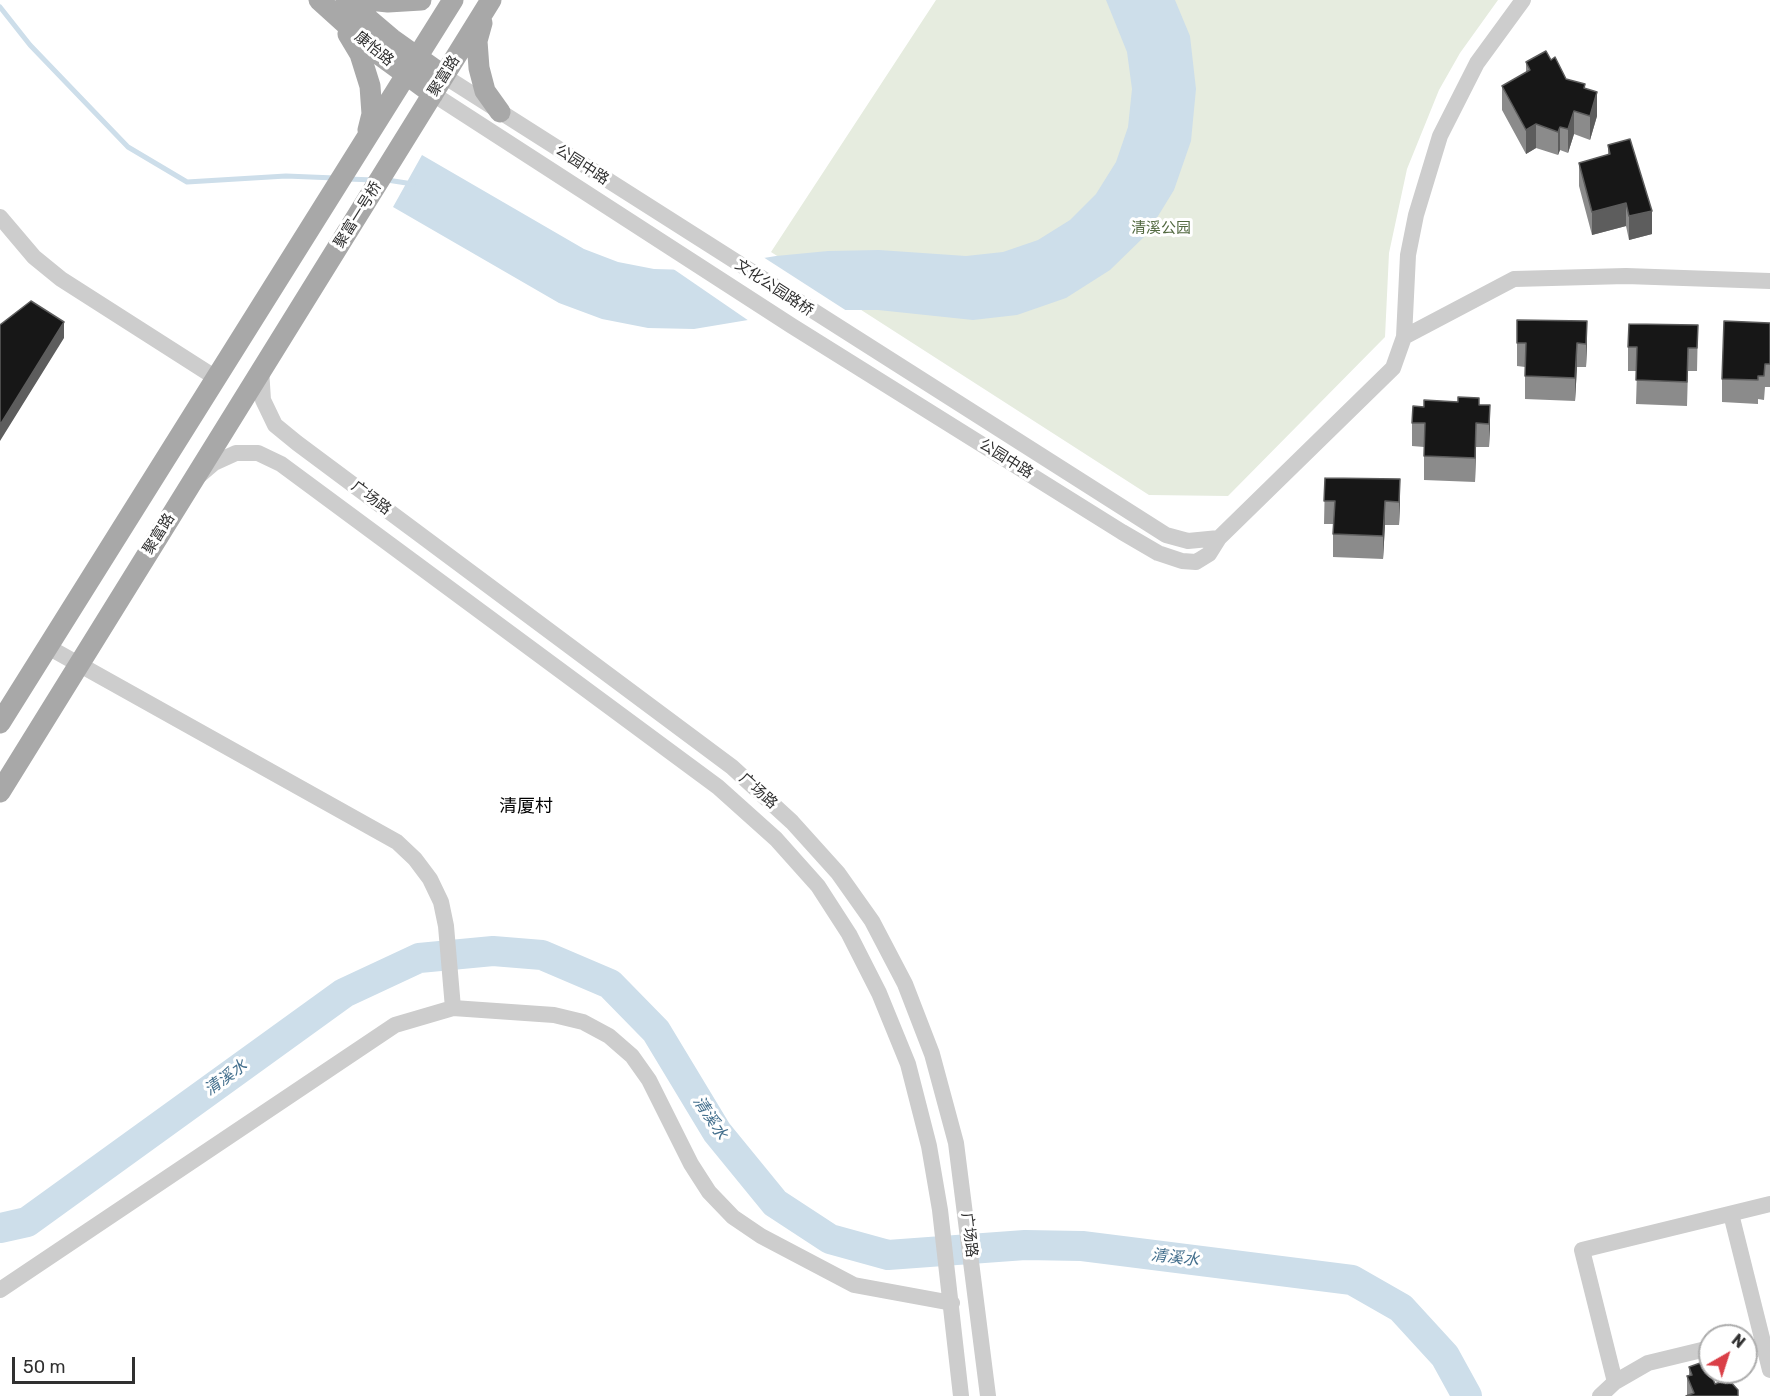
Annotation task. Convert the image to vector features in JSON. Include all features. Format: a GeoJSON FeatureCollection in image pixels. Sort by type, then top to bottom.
{"type":"FeatureCollection","features":[{"type":"Feature","properties":{"kind":"main road","name":"康怡路"},"geometry":{"type":"LineString","coordinates":[[319,0],[340,21],[439,85]]}},
{"type":"Feature","properties":{"kind":"main road","name":"康怡路"},"geometry":{"type":"LineString","coordinates":[[346,0],[412,66]]}},
{"type":"Feature","properties":{"kind":"main road"},"geometry":{"type":"LineString","coordinates":[[369,0],[388,2],[421,0]]}},
{"type":"Feature","properties":{"kind":"main road"},"geometry":{"type":"LineString","coordinates":[[0,723],[453,0]]}},
{"type":"Feature","properties":{"kind":"main road"},"geometry":{"type":"LineString","coordinates":[[489,3],[477,41],[479,68],[485,90],[500,112]]}},
{"type":"Feature","properties":{"kind":"main road","name":"聚富路"},"geometry":{"type":"LineString","coordinates":[[397,152],[489,3]]}},
{"type":"Feature","properties":{"kind":"main road"},"geometry":{"type":"LineString","coordinates":[[340,21],[360,54],[370,86],[372,114],[366,139]]}},
{"type":"Feature","properties":{"kind":"main road","name":"聚富一号桥"},"geometry":{"type":"LineString","coordinates":[[320,277],[397,152]]}},
{"type":"Feature","properties":{"kind":"main road","name":"聚富路"},"geometry":{"type":"LineString","coordinates":[[0,792],[261,368],[320,277]]}},
{"type":"Feature","properties":{"kind":"street","name":"公园中路"},"geometry":{"type":"LineString","coordinates":[[792,326],[1158,553],[1182,561],[1196,562],[1209,554],[1219,538],[1393,368],[1404,337],[1408,255],[1416,215],[1440,136],[1467,81],[1500,29],[1523,0]]}},
{"type":"Feature","properties":{"kind":"street","name":"公园中路"},"geometry":{"type":"LineString","coordinates":[[439,85],[500,112],[720,253]]}},
{"type":"Feature","properties":{"kind":"street","name":"公园中路"},"geometry":{"type":"LineString","coordinates":[[439,85],[685,256]]}},
{"type":"Feature","properties":{"kind":"street"},"geometry":{"type":"LineString","coordinates":[[0,217],[34,257],[61,279],[216,378]]}},
{"type":"Feature","properties":{"kind":"street","name":"文化公园路桥"},"geometry":{"type":"LineString","coordinates":[[720,253],[828,322]]}},
{"type":"Feature","properties":{"kind":"street","name":"文化公园路桥"},"geometry":{"type":"LineString","coordinates":[[685,256],[792,326]]}},
{"type":"Feature","properties":{"kind":"street"},"geometry":{"type":"LineString","coordinates":[[1404,337],[1514,279],[1626,276],[1770,281]]}},
{"type":"Feature","properties":{"kind":"street","name":"公园中路"},"geometry":{"type":"LineString","coordinates":[[828,322],[1166,535],[1188,541],[1219,538]]}},
{"type":"Feature","properties":{"kind":"street","name":"广场路"},"geometry":{"type":"LineString","coordinates":[[261,368],[263,400],[275,425],[732,768],[792,822],[838,873],[877,932],[905,984],[928,1044],[956,1143],[966,1207],[988,1396]]}},
{"type":"Feature","properties":{"kind":"street","name":"广场路"},"geometry":{"type":"LineString","coordinates":[[190,484],[214,463],[236,453],[258,453],[281,464],[718,787],[776,839],[818,886],[849,934],[879,993],[908,1064],[929,1146],[940,1210],[961,1396]]}},
{"type":"Feature","properties":{"kind":"street"},"geometry":{"type":"LineString","coordinates":[[48,647],[397,842],[415,859],[430,879],[441,902],[446,926],[453,1008]]}},
{"type":"Feature","properties":{"kind":"street"},"geometry":{"type":"LineString","coordinates":[[0,1290],[395,1025],[453,1008],[554,1015],[583,1022],[609,1036],[632,1056],[649,1080],[691,1164],[709,1192],[733,1217],[761,1236],[854,1285],[951,1300]]}},
{"type":"Feature","properties":{"kind":"street"},"geometry":{"type":"LineString","coordinates":[[1615,1382],[1582,1250],[1770,1204]]}},
{"type":"Feature","properties":{"kind":"street"},"geometry":{"type":"LineString","coordinates":[[1731,1214],[1759,1336],[1770,1370]]}},
{"type":"Feature","properties":{"kind":"street"},"geometry":{"type":"LineString","coordinates":[[1600,1396],[1615,1382],[1648,1363],[1698,1351]]}},
{"type":"Feature","properties":{"kind":"green space","name":"清溪公园"},"geometry":{"type":"Polygon","coordinates":[[[936,0],[1498,0],[1460,53],[1439,90],[1407,169],[1389,253],[1385,337],[1228,496],[1149,495],[771,252],[936,0]]]}},
{"type":"Feature","properties":{"kind":"water"},"geometry":{"type":"Polygon","coordinates":[[[1106,0],[1175,0],[1190,36],[1196,89],[1191,141],[1174,190],[1147,234],[1110,270],[1066,298],[1017,315],[973,320],[878,310],[831,310],[784,314],[694,329],[648,328],[602,319],[559,303],[393,207],[422,155],[584,249],[618,262],[654,269],[690,270],[776,256],[828,251],[879,250],[966,256],[1003,252],[1038,240],[1070,220],[1096,194],[1116,162],[1128,127],[1132,89],[1127,52],[1106,0]]]}},
{"type":"Feature","properties":{"kind":"pier"},"geometry":{"type":"Polygon","coordinates":[[[760,255],[850,313],[785,317],[752,323],[669,266],[690,267],[760,255]]]}},
{"type":"Feature","properties":{"kind":"building"},"geometry":{"type":"Polygon","coordinates":[[[1546,51],[1551,60],[1555,57],[1566,79],[1585,84],[1584,88],[1597,92],[1590,116],[1574,111],[1568,129],[1560,127],[1558,132],[1536,124],[1526,130],[1502,86],[1530,70],[1526,62],[1546,51]]]}},
{"type":"Feature","properties":{"kind":"building"},"geometry":{"type":"Polygon","coordinates":[[[1630,139],[1652,211],[1629,216],[1626,203],[1592,212],[1579,163],[1610,154],[1608,145],[1630,139]]]}},
{"type":"Feature","properties":{"kind":"building"},"geometry":{"type":"Polygon","coordinates":[[[31,301],[64,322],[0,425],[0,325],[31,301]]]}},
{"type":"Feature","properties":{"kind":"building"},"geometry":{"type":"Polygon","coordinates":[[[1517,320],[1587,321],[1586,344],[1577,343],[1575,378],[1525,376],[1526,343],[1517,343],[1517,320]]]}},
{"type":"Feature","properties":{"kind":"building"},"geometry":{"type":"Polygon","coordinates":[[[1724,321],[1770,323],[1770,364],[1765,364],[1764,376],[1758,376],[1758,380],[1722,379],[1724,321]]]}},
{"type":"Feature","properties":{"kind":"building"},"geometry":{"type":"Polygon","coordinates":[[[1629,324],[1698,325],[1697,348],[1688,348],[1687,382],[1636,380],[1637,347],[1628,347],[1629,324]]]}},
{"type":"Feature","properties":{"kind":"building"},"geometry":{"type":"Polygon","coordinates":[[[1458,397],[1479,398],[1479,405],[1490,405],[1489,424],[1476,423],[1475,458],[1424,456],[1425,423],[1412,423],[1413,406],[1424,407],[1424,400],[1458,402],[1458,397]]]}},
{"type":"Feature","properties":{"kind":"building"},"geometry":{"type":"Polygon","coordinates":[[[1325,478],[1400,479],[1399,502],[1385,501],[1383,536],[1333,534],[1335,501],[1324,501],[1325,478]]]}},
{"type":"Feature","properties":{"kind":"building"},"geometry":{"type":"Polygon","coordinates":[[[1698,1364],[1698,1384],[1733,1384],[1738,1390],[1738,1396],[1686,1396],[1694,1393],[1687,1376],[1692,1375],[1689,1367],[1698,1364]]]}},
{"type":"Feature","properties":{"kind":"waterway"},"geometry":{"type":"LineString","coordinates":[[0,7],[30,45],[128,147],[187,182],[286,176],[335,178]]}},
{"type":"Feature","properties":{"kind":"waterway"},"geometry":{"type":"LineString","coordinates":[[348,179],[374,180]]}},
{"type":"Feature","properties":{"kind":"waterway"},"geometry":{"type":"LineString","coordinates":[[387,180],[413,184]]}},
{"type":"Feature","properties":{"kind":"waterway","name":"清溪水"},"geometry":{"type":"LineString","coordinates":[[0,1228],[27,1222],[344,993],[419,958],[493,951],[542,955],[610,984],[656,1031],[717,1132],[775,1203],[830,1239],[888,1255],[1025,1245],[1082,1246],[1352,1280],[1401,1308],[1445,1356],[1467,1396]]}},
{"type":"Feature","properties":{"kind":"district","name":"清厦村"},"geometry":{"type":"Point","coordinates":[526,807]}}]}
